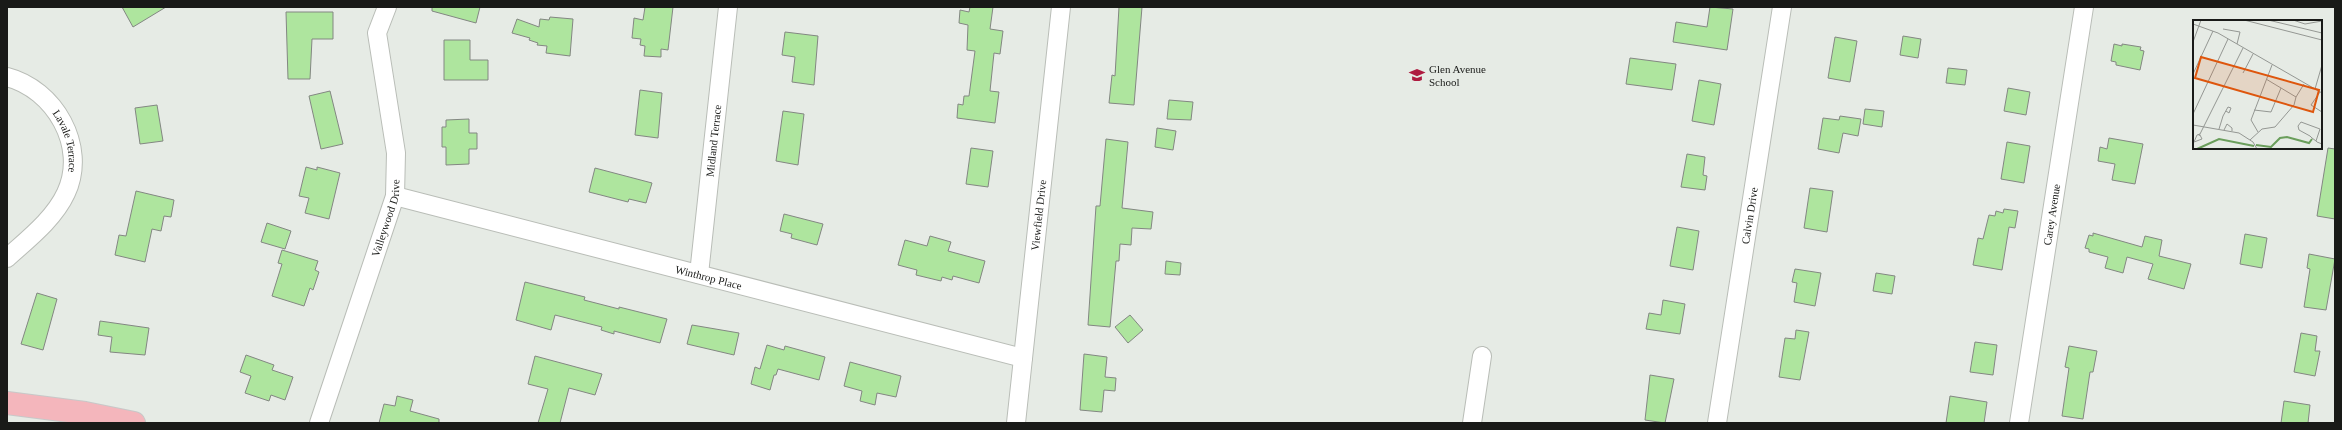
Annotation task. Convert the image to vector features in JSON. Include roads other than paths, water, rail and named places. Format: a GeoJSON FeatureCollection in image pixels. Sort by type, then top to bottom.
{"type":"FeatureCollection","features":[{"type":"Feature","properties":{"kind":"main road"},"geometry":{"type":"LineString","coordinates":[[7,403],[85,418],[134,423]]}},
{"type":"Feature","properties":{"kind":"street","name":"Valleywood Drive"},"geometry":{"type":"LineString","coordinates":[[319,423],[395,196],[396,153],[377,33],[387,7]]}},
{"type":"Feature","properties":{"kind":"street","name":"Midland Terrace"},"geometry":{"type":"LineString","coordinates":[[699,274],[728,7]]}},
{"type":"Feature","properties":{"kind":"street","name":"Viewfield Drive"},"geometry":{"type":"LineString","coordinates":[[1016,423],[1061,7]]}},
{"type":"Feature","properties":{"kind":"street","name":"Calvin Drive"},"geometry":{"type":"LineString","coordinates":[[1717,423],[1782,7]]}},
{"type":"Feature","properties":{"kind":"street","name":"Carey Avenue"},"geometry":{"type":"LineString","coordinates":[[2019,423],[2084,7]]}},
{"type":"Feature","properties":{"kind":"street","name":"Lavale Terrace"},"geometry":{"type":"LineString","coordinates":[[7,77],[28,86],[43,96],[54,108],[63,122],[72,157],[71,175],[67,192],[57,208],[43,225],[7,258]]}},
{"type":"Feature","properties":{"kind":"street","name":"Winthrop Place"},"geometry":{"type":"LineString","coordinates":[[395,196],[699,274],[757,291],[1023,358]]}},
{"type":"Feature","properties":{"kind":"street"},"geometry":{"type":"LineString","coordinates":[[1472,423],[1482,356]]}},
{"type":"Feature","properties":{"kind":"place","name":"Glen Avenue School"},"geometry":{"type":"Point","coordinates":[1417,75]}}]}
